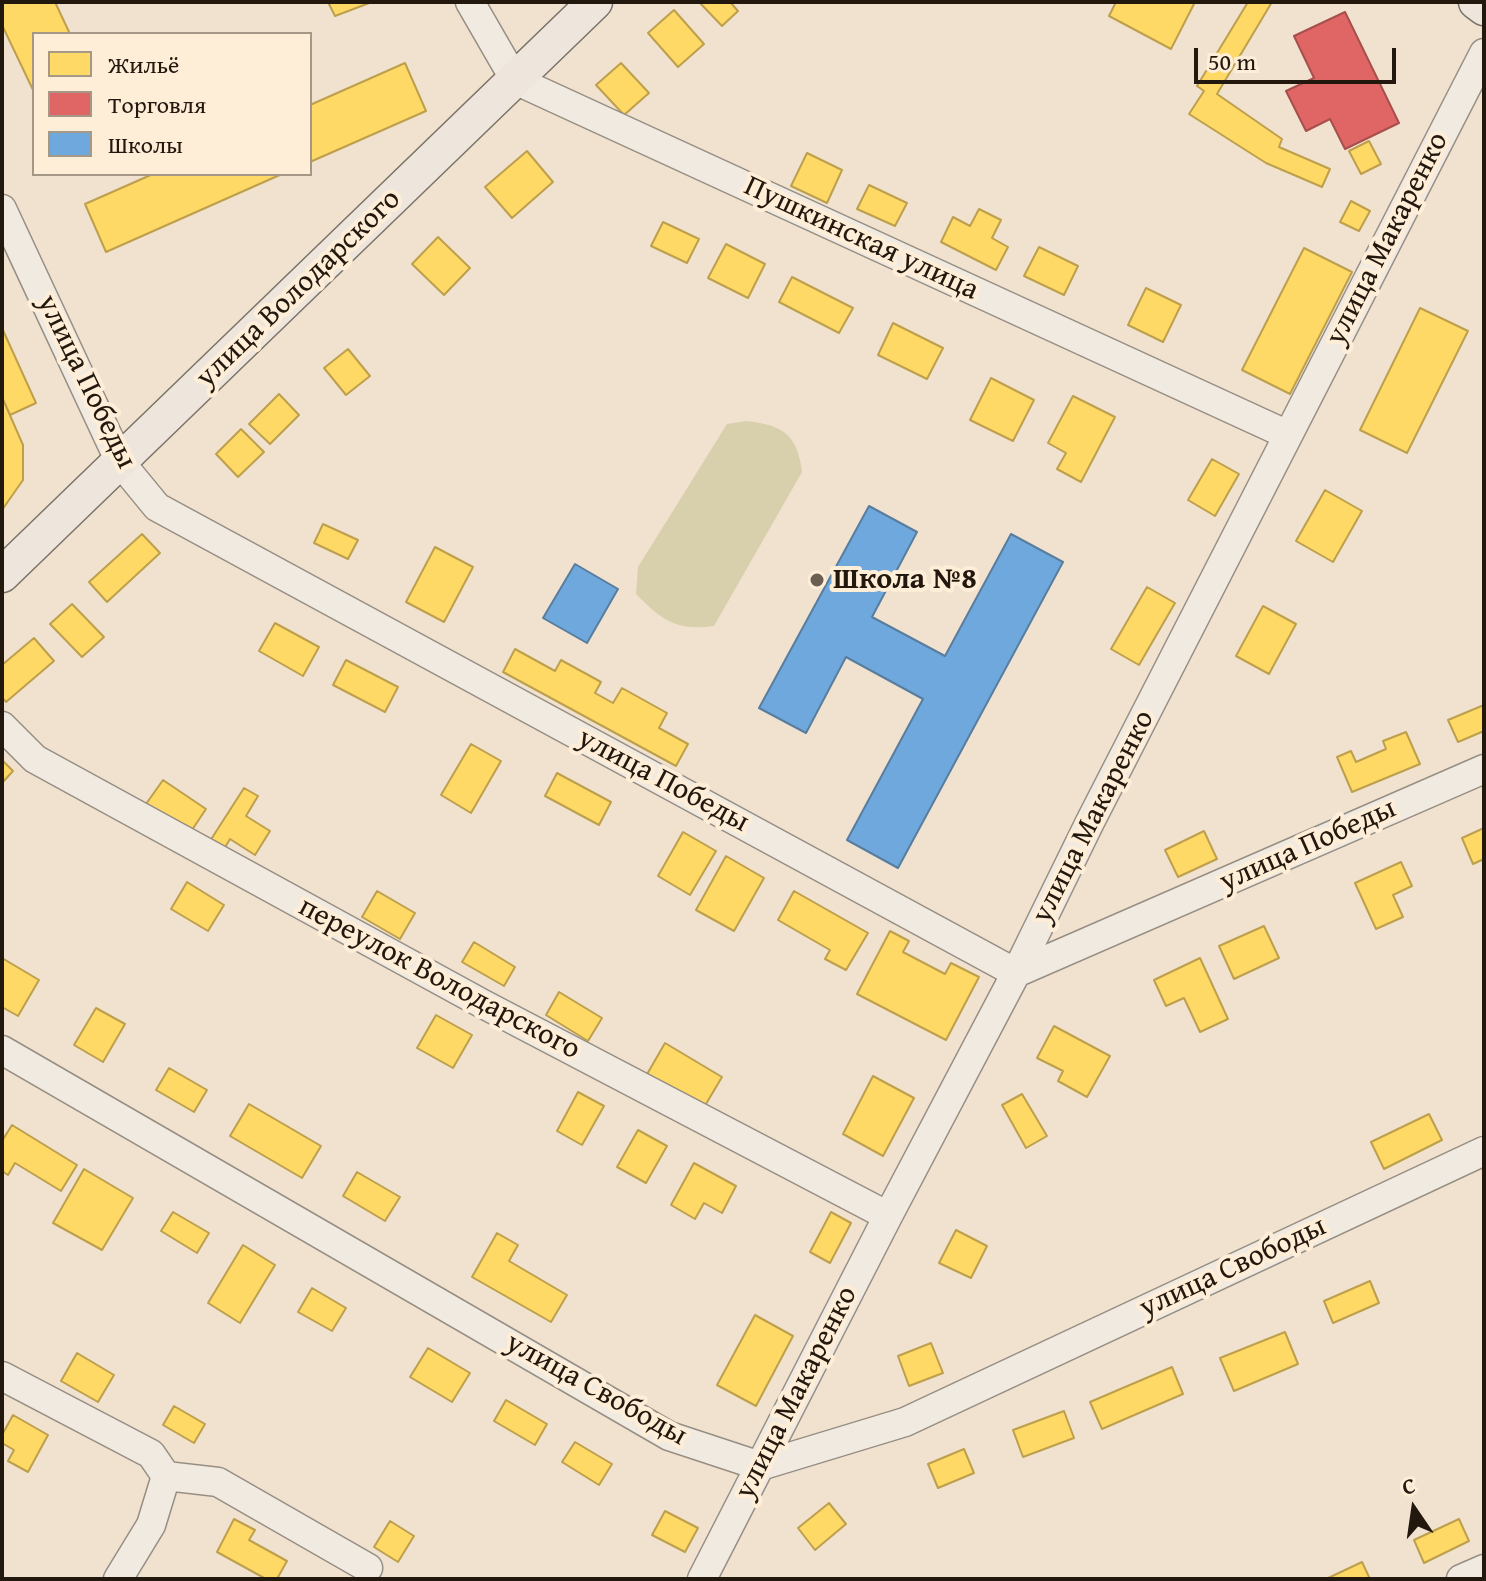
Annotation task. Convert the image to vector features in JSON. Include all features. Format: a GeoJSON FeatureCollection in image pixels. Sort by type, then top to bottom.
{"type":"FeatureCollection","features":[{"type":"Feature","properties":{"kind":"main road","name":"улица Володарского"},"geometry":{"type":"LineString","coordinates":[[2,575],[595,2]]}},
{"type":"Feature","properties":{"kind":"main road"},"geometry":{"type":"LineString","coordinates":[[1476,2],[1484,8]]}},
{"type":"Feature","properties":{"kind":"street"},"geometry":{"type":"LineString","coordinates":[[470,2],[515,80]]}},
{"type":"Feature","properties":{"kind":"street","name":"улица Макаренко"},"geometry":{"type":"LineString","coordinates":[[702,1579],[1016,973],[1090,822],[1484,53]]}},
{"type":"Feature","properties":{"kind":"street","name":"Пушкинская улица"},"geometry":{"type":"LineString","coordinates":[[515,80],[1288,435]]}},
{"type":"Feature","properties":{"kind":"street","name":"улица Победы"},"geometry":{"type":"LineString","coordinates":[[2,209],[120,462],[157,507],[1016,973],[1484,769]]}},
{"type":"Feature","properties":{"kind":"street","name":"переулок Володарского"},"geometry":{"type":"LineString","coordinates":[[2,726],[35,759],[49,767],[497,1011],[888,1216]]}},
{"type":"Feature","properties":{"kind":"street","name":"улица Свободы"},"geometry":{"type":"LineString","coordinates":[[2,1050],[669,1436],[760,1466],[905,1422],[1484,1151]]}},
{"type":"Feature","properties":{"kind":"street"},"geometry":{"type":"LineString","coordinates":[[2,1376],[151,1454],[166,1476],[218,1482],[368,1568]]}},
{"type":"Feature","properties":{"kind":"street"},"geometry":{"type":"LineString","coordinates":[[118,1579],[151,1525],[166,1476]]}},
{"type":"Feature","properties":{"kind":"street"},"geometry":{"type":"LineString","coordinates":[[1461,1579],[1484,1569]]}},
{"type":"Feature","properties":{"kind":"shaded area"},"geometry":{"type":"Polygon","coordinates":[[[746,421],[770,425],[786,434],[796,449],[802,472],[714,626],[689,627],[670,622],[636,594],[638,567],[727,424],[746,421]]]}},
{"type":"Feature","properties":{"kind":"building: Жильё"},"geometry":{"type":"Polygon","coordinates":[[[2,2],[55,2],[69,32],[32,32],[32,88],[2,25],[2,2]]]}},
{"type":"Feature","properties":{"kind":"building: Жильё"},"geometry":{"type":"Polygon","coordinates":[[[328,2],[372,2],[335,16],[328,2]]]}},
{"type":"Feature","properties":{"kind":"building: Жильё"},"geometry":{"type":"Polygon","coordinates":[[[699,2],[730,2],[738,11],[722,26],[699,2]]]}},
{"type":"Feature","properties":{"kind":"building: Жильё"},"geometry":{"type":"Polygon","coordinates":[[[1116,2],[1195,2],[1171,49],[1109,16],[1116,2]]]}},
{"type":"Feature","properties":{"kind":"building: Жильё"},"geometry":{"type":"Polygon","coordinates":[[[1248,2],[1272,2],[1217,94],[1282,139],[1279,147],[1330,169],[1322,187],[1266,163],[1189,114],[1204,91],[1197,86],[1248,2]]]}},
{"type":"Feature","properties":{"kind":"building: Жильё"},"geometry":{"type":"Polygon","coordinates":[[[674,10],[704,44],[678,67],[648,33],[674,10]]]}},
{"type":"Feature","properties":{"kind":"building: Жильё"},"geometry":{"type":"Polygon","coordinates":[[[405,63],[426,111],[312,161],[312,104],[405,63]]]}},
{"type":"Feature","properties":{"kind":"building: Жильё"},"geometry":{"type":"Polygon","coordinates":[[[621,63],[649,93],[624,115],[596,85],[621,63]]]}},
{"type":"Feature","properties":{"kind":"building: Жильё"},"geometry":{"type":"Polygon","coordinates":[[[1369,141],[1381,164],[1361,174],[1349,151],[1369,141]]]}},
{"type":"Feature","properties":{"kind":"building: Жильё"},"geometry":{"type":"Polygon","coordinates":[[[527,151],[553,182],[512,218],[485,187],[527,151]]]}},
{"type":"Feature","properties":{"kind":"building: Жильё"},"geometry":{"type":"Polygon","coordinates":[[[807,153],[842,170],[827,203],[791,186],[807,153]]]}},
{"type":"Feature","properties":{"kind":"building: Жильё"},"geometry":{"type":"Polygon","coordinates":[[[148,176],[277,176],[106,252],[85,204],[148,176]]]}},
{"type":"Feature","properties":{"kind":"building: Жильё"},"geometry":{"type":"Polygon","coordinates":[[[869,185],[907,203],[895,226],[857,209],[869,185]]]}},
{"type":"Feature","properties":{"kind":"building: Жильё"},"geometry":{"type":"Polygon","coordinates":[[[1351,201],[1370,211],[1359,231],[1340,222],[1351,201]]]}},
{"type":"Feature","properties":{"kind":"building: Жильё"},"geometry":{"type":"Polygon","coordinates":[[[979,209],[1001,220],[992,238],[1008,247],[996,270],[941,242],[953,217],[970,226],[979,209]]]}},
{"type":"Feature","properties":{"kind":"building: Жильё"},"geometry":{"type":"Polygon","coordinates":[[[663,222],[699,239],[687,263],[651,246],[663,222]]]}},
{"type":"Feature","properties":{"kind":"building: Жильё"},"geometry":{"type":"Polygon","coordinates":[[[438,237],[470,268],[444,295],[412,264],[438,237]]]}},
{"type":"Feature","properties":{"kind":"building: Жильё"},"geometry":{"type":"Polygon","coordinates":[[[726,244],[765,264],[748,298],[708,278],[726,244]]]}},
{"type":"Feature","properties":{"kind":"building: Жильё"},"geometry":{"type":"Polygon","coordinates":[[[1039,247],[1078,266],[1064,295],[1024,276],[1039,247]]]}},
{"type":"Feature","properties":{"kind":"building: Жильё"},"geometry":{"type":"Polygon","coordinates":[[[1304,248],[1352,272],[1290,394],[1242,370],[1304,248]]]}},
{"type":"Feature","properties":{"kind":"building: Жильё"},"geometry":{"type":"Polygon","coordinates":[[[792,277],[853,308],[839,333],[779,302],[792,277]]]}},
{"type":"Feature","properties":{"kind":"building: Жильё"},"geometry":{"type":"Polygon","coordinates":[[[1146,288],[1181,305],[1163,342],[1128,325],[1146,288]]]}},
{"type":"Feature","properties":{"kind":"building: Жильё"},"geometry":{"type":"Polygon","coordinates":[[[1420,308],[1468,331],[1407,453],[1360,430],[1420,308]]]}},
{"type":"Feature","properties":{"kind":"building: Жильё"},"geometry":{"type":"Polygon","coordinates":[[[893,323],[943,348],[927,379],[878,355],[893,323]]]}},
{"type":"Feature","properties":{"kind":"building: Жильё"},"geometry":{"type":"Polygon","coordinates":[[[2,328],[36,403],[10,415],[2,397],[2,328]]]}},
{"type":"Feature","properties":{"kind":"building: Жильё"},"geometry":{"type":"Polygon","coordinates":[[[348,349],[370,376],[346,395],[324,368],[348,349]]]}},
{"type":"Feature","properties":{"kind":"building: Жильё"},"geometry":{"type":"Polygon","coordinates":[[[991,378],[1034,400],[1013,441],[970,420],[991,378]]]}},
{"type":"Feature","properties":{"kind":"building: Жильё"},"geometry":{"type":"Polygon","coordinates":[[[279,394],[299,415],[270,444],[249,424],[279,394]]]}},
{"type":"Feature","properties":{"kind":"building: Жильё"},"geometry":{"type":"Polygon","coordinates":[[[1073,396],[1115,417],[1081,482],[1057,469],[1066,453],[1048,443],[1073,396]]]}},
{"type":"Feature","properties":{"kind":"building: Жильё"},"geometry":{"type":"Polygon","coordinates":[[[2,397],[23,445],[23,480],[2,510],[2,397]]]}},
{"type":"Feature","properties":{"kind":"building: Жильё"},"geometry":{"type":"Polygon","coordinates":[[[241,429],[264,452],[238,477],[216,454],[241,429]]]}},
{"type":"Feature","properties":{"kind":"building: Жильё"},"geometry":{"type":"Polygon","coordinates":[[[1212,459],[1239,474],[1215,516],[1188,500],[1212,459]]]}},
{"type":"Feature","properties":{"kind":"building: Жильё"},"geometry":{"type":"Polygon","coordinates":[[[1325,490],[1362,511],[1333,562],[1296,541],[1325,490]]]}},
{"type":"Feature","properties":{"kind":"building: Жильё"},"geometry":{"type":"Polygon","coordinates":[[[323,524],[358,540],[348,559],[314,543],[323,524]]]}},
{"type":"Feature","properties":{"kind":"building: Жильё"},"geometry":{"type":"Polygon","coordinates":[[[142,534],[160,553],[107,602],[89,582],[142,534]]]}},
{"type":"Feature","properties":{"kind":"building: Жильё"},"geometry":{"type":"Polygon","coordinates":[[[435,547],[473,567],[444,622],[406,602],[435,547]]]}},
{"type":"Feature","properties":{"kind":"building: Жильё"},"geometry":{"type":"Polygon","coordinates":[[[1147,587],[1175,603],[1139,665],[1111,649],[1147,587]]]}},
{"type":"Feature","properties":{"kind":"building: Жильё"},"geometry":{"type":"Polygon","coordinates":[[[72,604],[104,637],[82,657],[50,624],[72,604]]]}},
{"type":"Feature","properties":{"kind":"building: Жильё"},"geometry":{"type":"Polygon","coordinates":[[[1263,606],[1296,624],[1269,674],[1236,656],[1263,606]]]}},
{"type":"Feature","properties":{"kind":"building: Жильё"},"geometry":{"type":"Polygon","coordinates":[[[275,623],[319,647],[303,676],[259,651],[275,623]]]}},
{"type":"Feature","properties":{"kind":"building: Жильё"},"geometry":{"type":"Polygon","coordinates":[[[34,638],[54,661],[6,702],[2,697],[2,665],[34,638]]]}},
{"type":"Feature","properties":{"kind":"building: Жильё"},"geometry":{"type":"Polygon","coordinates":[[[515,649],[555,671],[561,660],[601,682],[595,693],[613,703],[622,688],[667,713],[659,728],[688,744],[676,766],[503,672],[515,649]]]}},
{"type":"Feature","properties":{"kind":"building: Жильё"},"geometry":{"type":"Polygon","coordinates":[[[346,660],[398,687],[385,712],[333,685],[346,660]]]}},
{"type":"Feature","properties":{"kind":"building: Жильё"},"geometry":{"type":"Polygon","coordinates":[[[1484,705],[1484,731],[1458,742],[1448,720],[1484,705]]]}},
{"type":"Feature","properties":{"kind":"building: Жильё"},"geometry":{"type":"Polygon","coordinates":[[[1406,732],[1420,764],[1352,792],[1337,757],[1351,751],[1356,762],[1386,749],[1383,741],[1406,732]]]}},
{"type":"Feature","properties":{"kind":"building: Жильё"},"geometry":{"type":"Polygon","coordinates":[[[471,744],[501,761],[471,813],[441,795],[471,744]]]}},
{"type":"Feature","properties":{"kind":"building: Жильё"},"geometry":{"type":"Polygon","coordinates":[[[2,760],[13,771],[2,783],[2,760]]]}},
{"type":"Feature","properties":{"kind":"building: Жильё"},"geometry":{"type":"Polygon","coordinates":[[[557,773],[611,802],[599,825],[545,796],[557,773]]]}},
{"type":"Feature","properties":{"kind":"building: Жильё"},"geometry":{"type":"Polygon","coordinates":[[[163,780],[206,809],[190,833],[146,804],[163,780]]]}},
{"type":"Feature","properties":{"kind":"building: Жильё"},"geometry":{"type":"Polygon","coordinates":[[[244,788],[258,796],[246,816],[270,831],[255,855],[230,839],[224,849],[210,841],[244,788]]]}},
{"type":"Feature","properties":{"kind":"building: Жильё"},"geometry":{"type":"Polygon","coordinates":[[[1484,828],[1484,859],[1473,864],[1462,838],[1484,828]]]}},
{"type":"Feature","properties":{"kind":"building: Жильё"},"geometry":{"type":"Polygon","coordinates":[[[1204,831],[1217,859],[1178,877],[1165,850],[1204,831]]]}},
{"type":"Feature","properties":{"kind":"building: Жильё"},"geometry":{"type":"Polygon","coordinates":[[[683,832],[716,851],[690,895],[658,876],[683,832]]]}},
{"type":"Feature","properties":{"kind":"building: Жильё"},"geometry":{"type":"Polygon","coordinates":[[[726,856],[764,878],[734,931],[696,910],[726,856]]]}},
{"type":"Feature","properties":{"kind":"building: Жильё"},"geometry":{"type":"Polygon","coordinates":[[[1401,862],[1412,886],[1393,895],[1403,917],[1376,929],[1355,883],[1401,862]]]}},
{"type":"Feature","properties":{"kind":"building: Жильё"},"geometry":{"type":"Polygon","coordinates":[[[187,882],[224,905],[208,931],[171,909],[187,882]]]}},
{"type":"Feature","properties":{"kind":"building: Жильё"},"geometry":{"type":"Polygon","coordinates":[[[377,891],[415,913],[400,939],[362,917],[377,891]]]}},
{"type":"Feature","properties":{"kind":"building: Жильё"},"geometry":{"type":"Polygon","coordinates":[[[794,891],[868,933],[846,970],[825,959],[830,950],[778,920],[794,891]]]}},
{"type":"Feature","properties":{"kind":"building: Жильё"},"geometry":{"type":"Polygon","coordinates":[[[1264,926],[1279,958],[1234,979],[1219,946],[1264,926]]]}},
{"type":"Feature","properties":{"kind":"building: Жильё"},"geometry":{"type":"Polygon","coordinates":[[[890,931],[909,941],[903,952],[945,974],[951,963],[979,977],[946,1040],[857,994],[890,931]]]}},
{"type":"Feature","properties":{"kind":"building: Жильё"},"geometry":{"type":"Polygon","coordinates":[[[474,942],[515,967],[504,986],[462,962],[474,942]]]}},
{"type":"Feature","properties":{"kind":"building: Жильё"},"geometry":{"type":"Polygon","coordinates":[[[2,958],[39,980],[18,1016],[2,1007],[2,958]]]}},
{"type":"Feature","properties":{"kind":"building: Жильё"},"geometry":{"type":"Polygon","coordinates":[[[1200,958],[1228,1019],[1200,1032],[1184,998],[1166,1006],[1154,980],[1200,958]]]}},
{"type":"Feature","properties":{"kind":"building: Жильё"},"geometry":{"type":"Polygon","coordinates":[[[559,992],[602,1018],[588,1041],[546,1015],[559,992]]]}},
{"type":"Feature","properties":{"kind":"building: Жильё"},"geometry":{"type":"Polygon","coordinates":[[[96,1008],[125,1024],[103,1062],[74,1045],[96,1008]]]}},
{"type":"Feature","properties":{"kind":"building: Жильё"},"geometry":{"type":"Polygon","coordinates":[[[436,1015],[472,1035],[453,1068],[417,1048],[436,1015]]]}},
{"type":"Feature","properties":{"kind":"building: Жильё"},"geometry":{"type":"Polygon","coordinates":[[[1054,1026],[1110,1056],[1087,1097],[1058,1081],[1063,1071],[1037,1058],[1054,1026]]]}},
{"type":"Feature","properties":{"kind":"building: Жильё"},"geometry":{"type":"Polygon","coordinates":[[[665,1043],[722,1077],[703,1109],[646,1076],[665,1043]]]}},
{"type":"Feature","properties":{"kind":"building: Жильё"},"geometry":{"type":"Polygon","coordinates":[[[169,1068],[207,1090],[194,1112],[156,1090],[169,1068]]]}},
{"type":"Feature","properties":{"kind":"building: Жильё"},"geometry":{"type":"Polygon","coordinates":[[[873,1076],[914,1098],[883,1156],[843,1134],[873,1076]]]}},
{"type":"Feature","properties":{"kind":"building: Жильё"},"geometry":{"type":"Polygon","coordinates":[[[578,1092],[604,1106],[582,1145],[557,1131],[578,1092]]]}},
{"type":"Feature","properties":{"kind":"building: Жильё"},"geometry":{"type":"Polygon","coordinates":[[[1022,1094],[1047,1136],[1026,1148],[1002,1105],[1022,1094]]]}},
{"type":"Feature","properties":{"kind":"building: Жильё"},"geometry":{"type":"Polygon","coordinates":[[[249,1104],[321,1146],[302,1178],[230,1136],[249,1104]]]}},
{"type":"Feature","properties":{"kind":"building: Жильё"},"geometry":{"type":"Polygon","coordinates":[[[1429,1114],[1442,1140],[1384,1169],[1371,1142],[1429,1114]]]}},
{"type":"Feature","properties":{"kind":"building: Жильё"},"geometry":{"type":"Polygon","coordinates":[[[12,1125],[77,1165],[61,1191],[15,1163],[8,1175],[2,1171],[2,1141],[12,1125]]]}},
{"type":"Feature","properties":{"kind":"building: Жильё"},"geometry":{"type":"Polygon","coordinates":[[[638,1130],[667,1146],[646,1183],[617,1167],[638,1130]]]}},
{"type":"Feature","properties":{"kind":"building: Жильё"},"geometry":{"type":"Polygon","coordinates":[[[694,1163],[736,1186],[722,1213],[704,1203],[695,1219],[671,1205],[694,1163]]]}},
{"type":"Feature","properties":{"kind":"building: Жильё"},"geometry":{"type":"Polygon","coordinates":[[[84,1169],[133,1198],[102,1250],[53,1223],[84,1169]]]}},
{"type":"Feature","properties":{"kind":"building: Жильё"},"geometry":{"type":"Polygon","coordinates":[[[357,1172],[400,1197],[385,1221],[343,1196],[357,1172]]]}},
{"type":"Feature","properties":{"kind":"building: Жильё"},"geometry":{"type":"Polygon","coordinates":[[[173,1212],[209,1233],[197,1253],[161,1231],[173,1212]]]}},
{"type":"Feature","properties":{"kind":"building: Жильё"},"geometry":{"type":"Polygon","coordinates":[[[831,1212],[851,1223],[830,1263],[810,1252],[831,1212]]]}},
{"type":"Feature","properties":{"kind":"building: Жильё"},"geometry":{"type":"Polygon","coordinates":[[[956,1230],[987,1246],[971,1278],[939,1263],[956,1230]]]}},
{"type":"Feature","properties":{"kind":"building: Жильё"},"geometry":{"type":"Polygon","coordinates":[[[497,1233],[518,1245],[509,1261],[567,1295],[551,1322],[472,1277],[497,1233]]]}},
{"type":"Feature","properties":{"kind":"building: Жильё"},"geometry":{"type":"Polygon","coordinates":[[[243,1245],[275,1265],[240,1323],[208,1303],[243,1245]]]}},
{"type":"Feature","properties":{"kind":"building: Жильё"},"geometry":{"type":"Polygon","coordinates":[[[1370,1281],[1379,1303],[1333,1323],[1324,1301],[1370,1281]]]}},
{"type":"Feature","properties":{"kind":"building: Жильё"},"geometry":{"type":"Polygon","coordinates":[[[312,1288],[346,1308],[332,1331],[298,1312],[312,1288]]]}},
{"type":"Feature","properties":{"kind":"building: Жильё"},"geometry":{"type":"Polygon","coordinates":[[[755,1315],[793,1336],[756,1406],[717,1385],[755,1315]]]}},
{"type":"Feature","properties":{"kind":"building: Жильё"},"geometry":{"type":"Polygon","coordinates":[[[1285,1332],[1298,1364],[1234,1391],[1220,1358],[1285,1332]]]}},
{"type":"Feature","properties":{"kind":"building: Жильё"},"geometry":{"type":"Polygon","coordinates":[[[931,1343],[943,1373],[909,1386],[898,1356],[931,1343]]]}},
{"type":"Feature","properties":{"kind":"building: Жильё"},"geometry":{"type":"Polygon","coordinates":[[[428,1348],[470,1373],[452,1402],[410,1377],[428,1348]]]}},
{"type":"Feature","properties":{"kind":"building: Жильё"},"geometry":{"type":"Polygon","coordinates":[[[77,1353],[114,1375],[98,1402],[61,1381],[77,1353]]]}},
{"type":"Feature","properties":{"kind":"building: Жильё"},"geometry":{"type":"Polygon","coordinates":[[[1172,1367],[1183,1394],[1102,1429],[1090,1402],[1172,1367]]]}},
{"type":"Feature","properties":{"kind":"building: Жильё"},"geometry":{"type":"Polygon","coordinates":[[[506,1400],[547,1424],[535,1445],[494,1421],[506,1400]]]}},
{"type":"Feature","properties":{"kind":"building: Жильё"},"geometry":{"type":"Polygon","coordinates":[[[174,1406],[205,1424],[194,1443],[163,1425],[174,1406]]]}},
{"type":"Feature","properties":{"kind":"building: Жильё"},"geometry":{"type":"Polygon","coordinates":[[[1064,1411],[1074,1438],[1023,1457],[1013,1430],[1064,1411]]]}},
{"type":"Feature","properties":{"kind":"building: Жильё"},"geometry":{"type":"Polygon","coordinates":[[[13,1415],[48,1435],[28,1472],[8,1461],[14,1450],[2,1443],[2,1435],[13,1415]]]}},
{"type":"Feature","properties":{"kind":"building: Жильё"},"geometry":{"type":"Polygon","coordinates":[[[575,1442],[612,1464],[599,1485],[562,1462],[575,1442]]]}},
{"type":"Feature","properties":{"kind":"building: Жильё"},"geometry":{"type":"Polygon","coordinates":[[[964,1449],[974,1473],[938,1488],[928,1464],[964,1449]]]}},
{"type":"Feature","properties":{"kind":"building: Жильё"},"geometry":{"type":"Polygon","coordinates":[[[829,1503],[846,1524],[815,1550],[798,1528],[829,1503]]]}},
{"type":"Feature","properties":{"kind":"building: Жильё"},"geometry":{"type":"Polygon","coordinates":[[[665,1511],[698,1528],[685,1552],[652,1535],[665,1511]]]}},
{"type":"Feature","properties":{"kind":"building: Жильё"},"geometry":{"type":"Polygon","coordinates":[[[234,1519],[255,1530],[249,1540],[287,1561],[277,1579],[266,1579],[217,1552],[234,1519]]]}},
{"type":"Feature","properties":{"kind":"building: Жильё"},"geometry":{"type":"Polygon","coordinates":[[[1459,1519],[1469,1541],[1424,1563],[1414,1540],[1459,1519]]]}},
{"type":"Feature","properties":{"kind":"building: Жильё"},"geometry":{"type":"Polygon","coordinates":[[[390,1521],[414,1536],[398,1562],[374,1547],[390,1521]]]}},
{"type":"Feature","properties":{"kind":"building: Жильё"},"geometry":{"type":"Polygon","coordinates":[[[1362,1562],[1370,1579],[1326,1579],[1362,1562]]]}},
{"type":"Feature","properties":{"kind":"building: Торговля"},"geometry":{"type":"Polygon","coordinates":[[[1345,12],[1399,123],[1345,149],[1330,119],[1306,131],[1286,91],[1314,78],[1294,36],[1345,12]]]}},
{"type":"Feature","properties":{"kind":"building: Школы"},"geometry":{"type":"Polygon","coordinates":[[[869,506],[917,532],[872,617],[945,656],[1011,534],[1063,562],[898,868],[847,840],[923,699],[846,657],[806,733],[759,708],[869,506]]]}},
{"type":"Feature","properties":{"kind":"building: Школы"},"geometry":{"type":"Polygon","coordinates":[[[575,564],[618,589],[587,643],[543,618],[575,564]]]}},
{"type":"Feature","properties":{"kind":"place","name":"Школа №8"},"geometry":{"type":"Point","coordinates":[817,580]}}]}
